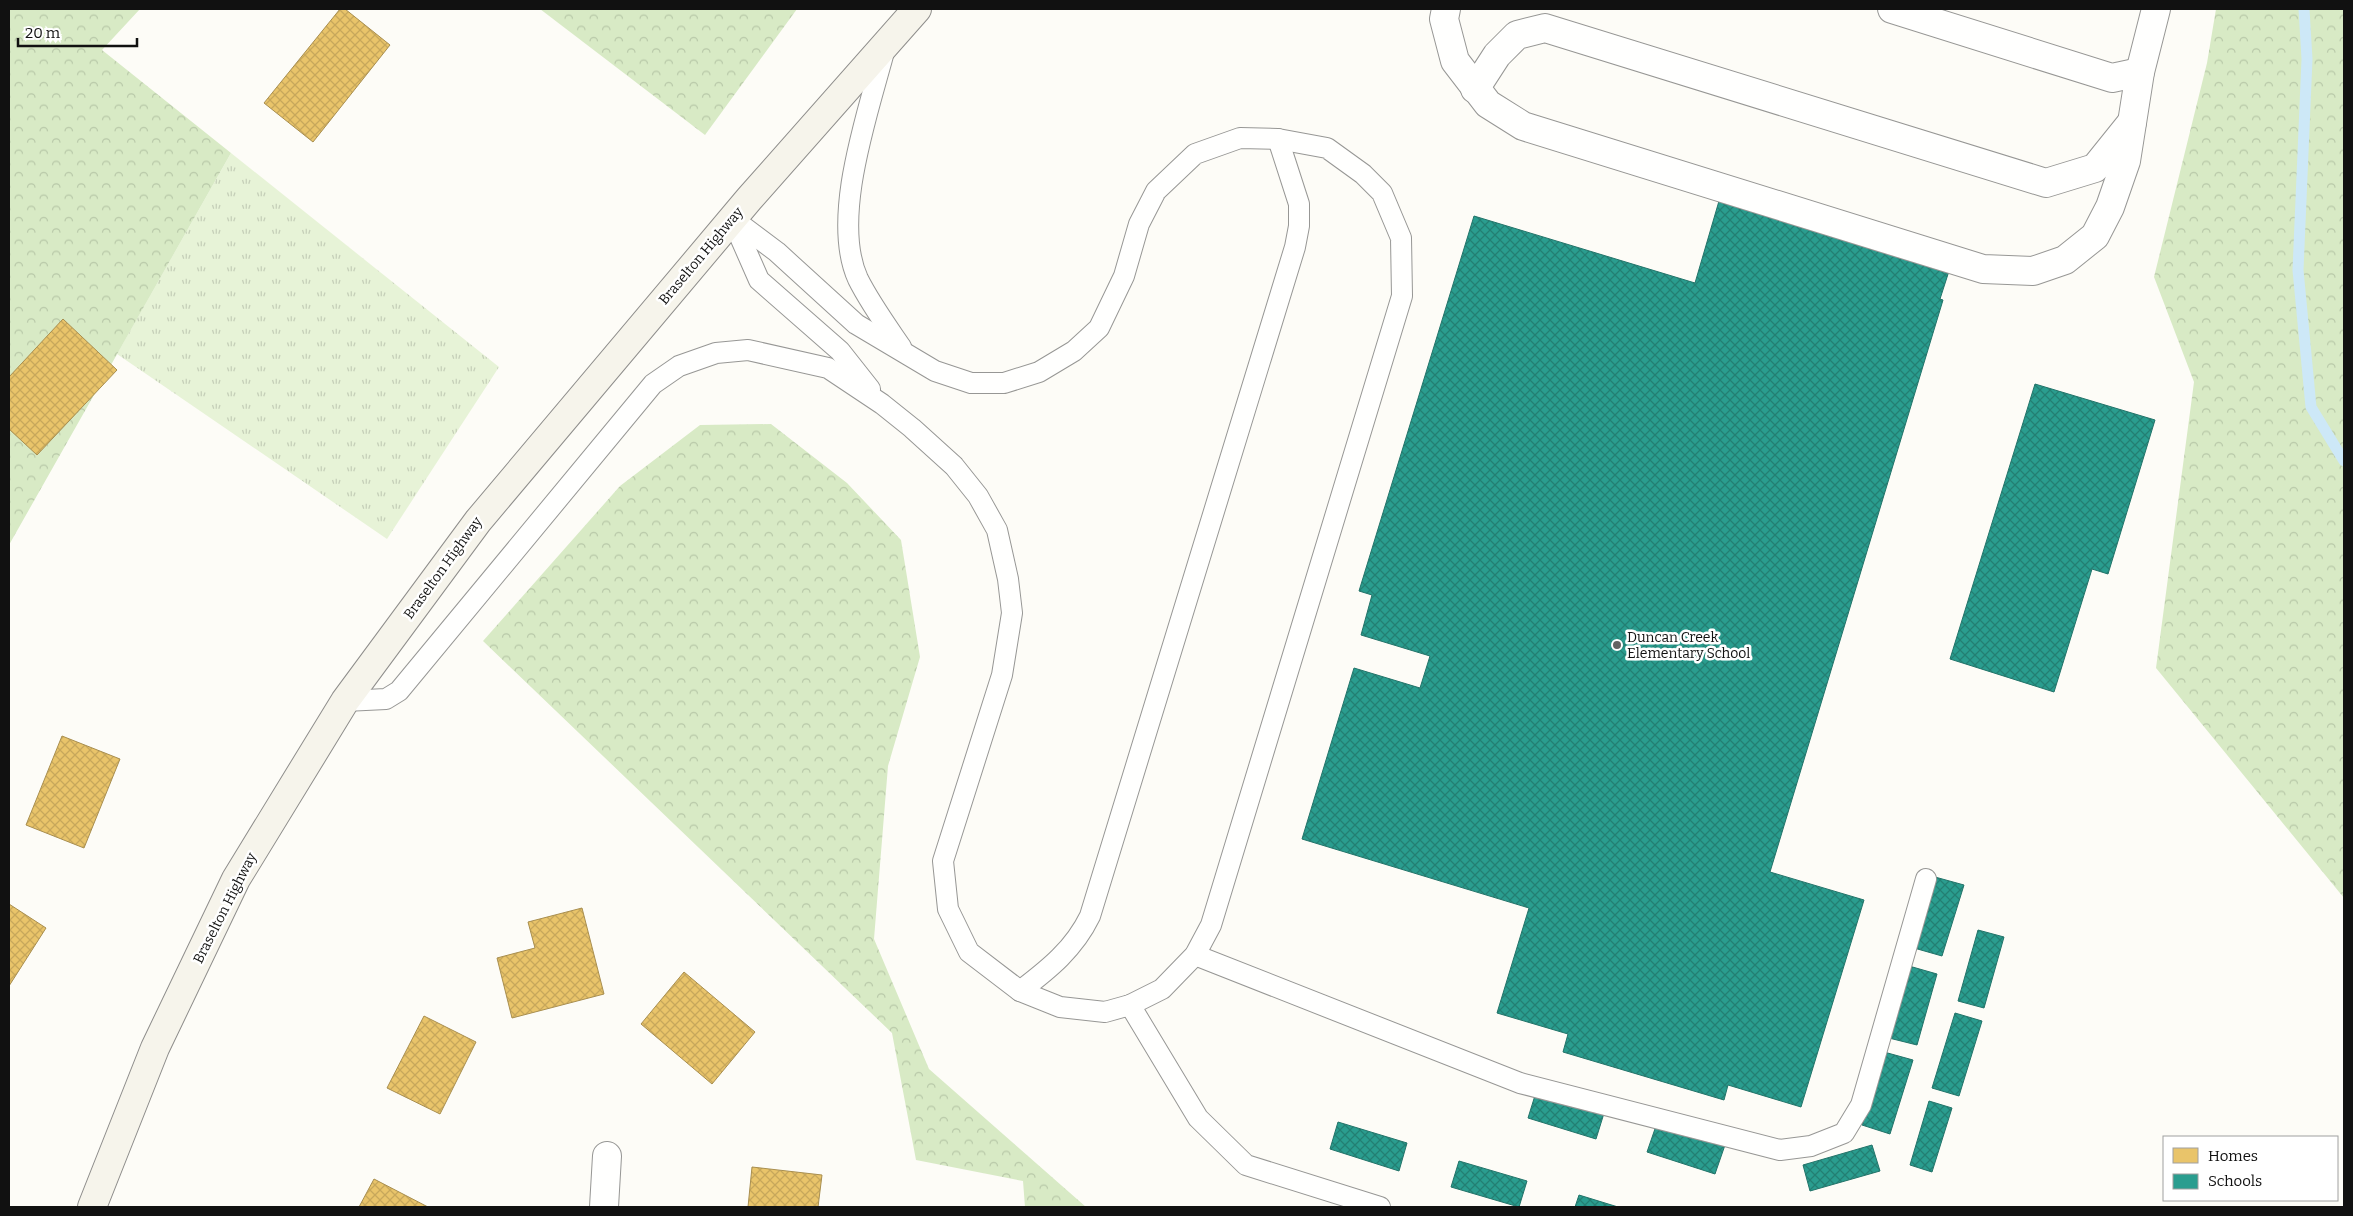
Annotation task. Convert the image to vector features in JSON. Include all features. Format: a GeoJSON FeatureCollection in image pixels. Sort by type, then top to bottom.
{"type":"FeatureCollection","features":[{"type":"Feature","properties":{"kind":"main road","name":"Braselton Highway"},"geometry":{"type":"LineString","coordinates":[[92,1207],[155,1048],[236,879],[345,701],[478,520],[733,219],[916,9]]}},
{"type":"Feature","properties":{"kind":"street"},"geometry":{"type":"LineString","coordinates":[[1446,9],[1444,19],[1455,61],[1488,104],[1523,126],[1983,268],[2033,270],[2065,260],[2095,236],[2110,207],[2126,161],[2140,72],[2156,9]]}},
{"type":"Feature","properties":{"kind":"street"},"geometry":{"type":"LineString","coordinates":[[1892,9],[2112,78],[2140,72]]}},
{"type":"Feature","properties":{"kind":"street"},"geometry":{"type":"LineString","coordinates":[[1475,89],[1497,55],[1517,35],[1545,28],[2046,183],[2095,168],[2133,121]]}},
{"type":"Feature","properties":{"kind":"street"},"geometry":{"type":"LineString","coordinates":[[604,1207],[608,1156]]}},
{"type":"Feature","properties":{"kind":"lane"},"geometry":{"type":"LineString","coordinates":[[886,42],[861,140],[850,194],[849,239],[858,277],[879,316],[905,352]]}},
{"type":"Feature","properties":{"kind":"lane"},"geometry":{"type":"LineString","coordinates":[[345,701],[386,699],[399,691],[653,384],[679,366],[706,356],[748,350],[828,368],[882,404],[954,466],[978,496],[996,530],[1008,579],[1012,613],[1002,675],[943,861],[948,909],[968,952],[1020,991],[1060,1006],[1105,1012],[1130,1005],[1162,989],[1195,955],[1211,925],[1402,296],[1401,238],[1382,193],[1363,174],[1327,148],[1278,139],[1240,138],[1195,154],[1156,191],[1140,224],[1124,276],[1099,328],[1074,352],[1039,372],[1004,383],[971,383],[935,371],[856,324],[777,252],[733,219]]}},
{"type":"Feature","properties":{"kind":"lane"},"geometry":{"type":"LineString","coordinates":[[1020,991],[1065,954],[1082,932],[1090,916],[1292,257],[1299,226],[1299,204],[1278,139]]}},
{"type":"Feature","properties":{"kind":"lane"},"geometry":{"type":"LineString","coordinates":[[733,219],[758,280],[840,351],[882,404]]}},
{"type":"Feature","properties":{"kind":"lane"},"geometry":{"type":"LineString","coordinates":[[1195,955],[1520,1083],[1780,1150],[1811,1146],[1844,1133],[1861,1104],[1926,879]]}},
{"type":"Feature","properties":{"kind":"lane"},"geometry":{"type":"LineString","coordinates":[[1130,1005],[1198,1118],[1246,1166],[1380,1207]]}},
{"type":"Feature","properties":{"kind":"green space"},"geometry":{"type":"Polygon","coordinates":[[[9,9],[140,9],[102,50],[231,153],[9,545],[9,9]]]}},
{"type":"Feature","properties":{"kind":"green space"},"geometry":{"type":"Polygon","coordinates":[[[540,9],[797,9],[705,135],[540,9]]]}},
{"type":"Feature","properties":{"kind":"green space"},"geometry":{"type":"Polygon","coordinates":[[[2216,9],[2344,9],[2344,898],[2156,668],[2194,382],[2154,277],[2207,63],[2216,9]]]}},
{"type":"Feature","properties":{"kind":"green space"},"geometry":{"type":"Polygon","coordinates":[[[231,153],[499,367],[387,539],[117,354],[231,153]]]}},
{"type":"Feature","properties":{"kind":"green space"},"geometry":{"type":"Polygon","coordinates":[[[771,424],[847,483],[901,540],[920,657],[888,766],[874,939],[929,1069],[1086,1207],[1025,1207],[1023,1181],[916,1160],[892,1033],[483,641],[620,486],[700,425],[771,424]]]}},
{"type":"Feature","properties":{"kind":"building: Homes"},"geometry":{"type":"Polygon","coordinates":[[[340,9],[345,9],[390,45],[313,142],[264,103],[340,9]]]}},
{"type":"Feature","properties":{"kind":"building: Homes"},"geometry":{"type":"Polygon","coordinates":[[[63,319],[117,370],[37,455],[9,429],[9,377],[63,319]]]}},
{"type":"Feature","properties":{"kind":"building: Homes"},"geometry":{"type":"Polygon","coordinates":[[[62,736],[120,759],[84,848],[26,825],[62,736]]]}},
{"type":"Feature","properties":{"kind":"building: Homes"},"geometry":{"type":"Polygon","coordinates":[[[9,904],[46,928],[9,986],[9,904]]]}},
{"type":"Feature","properties":{"kind":"building: Homes"},"geometry":{"type":"Polygon","coordinates":[[[582,908],[604,994],[512,1018],[497,958],[535,948],[528,922],[582,908]]]}},
{"type":"Feature","properties":{"kind":"building: Homes"},"geometry":{"type":"Polygon","coordinates":[[[684,972],[755,1032],[712,1084],[641,1024],[684,972]]]}},
{"type":"Feature","properties":{"kind":"building: Homes"},"geometry":{"type":"Polygon","coordinates":[[[424,1016],[476,1042],[440,1114],[387,1088],[424,1016]]]}},
{"type":"Feature","properties":{"kind":"building: Homes"},"geometry":{"type":"Polygon","coordinates":[[[752,1167],[822,1175],[818,1207],[748,1207],[752,1167]]]}},
{"type":"Feature","properties":{"kind":"building: Homes"},"geometry":{"type":"Polygon","coordinates":[[[374,1179],[428,1207],[359,1207],[374,1179]]]}},
{"type":"Feature","properties":{"kind":"building: Schools","name":"Duncan Creek Elementary School"},"geometry":{"type":"Polygon","coordinates":[[[1719,201],[1949,271],[1940,299],[1943,300],[1770,872],[1864,900],[1801,1107],[1728,1085],[1724,1100],[1563,1052],[1568,1034],[1497,1013],[1529,908],[1302,839],[1354,668],[1420,688],[1430,656],[1361,635],[1372,595],[1359,591],[1474,216],[1695,283],[1719,201]]]}},
{"type":"Feature","properties":{"kind":"building: Schools"},"geometry":{"type":"Polygon","coordinates":[[[2035,384],[2155,420],[2108,574],[2092,569],[2054,692],[1950,659],[2035,384]]]}},
{"type":"Feature","properties":{"kind":"building: Schools"},"geometry":{"type":"Polygon","coordinates":[[[1935,877],[1964,885],[1942,956],[1914,948],[1935,877]]]}},
{"type":"Feature","properties":{"kind":"building: Schools"},"geometry":{"type":"Polygon","coordinates":[[[1978,930],[2004,937],[1984,1008],[1958,1001],[1978,930]]]}},
{"type":"Feature","properties":{"kind":"building: Schools"},"geometry":{"type":"Polygon","coordinates":[[[1909,966],[1937,974],[1917,1045],[1889,1038],[1909,966]]]}},
{"type":"Feature","properties":{"kind":"building: Schools"},"geometry":{"type":"Polygon","coordinates":[[[1955,1013],[1982,1021],[1959,1096],[1932,1088],[1955,1013]]]}},
{"type":"Feature","properties":{"kind":"building: Schools"},"geometry":{"type":"Polygon","coordinates":[[[1884,1052],[1913,1060],[1890,1134],[1862,1125],[1884,1052]]]}},
{"type":"Feature","properties":{"kind":"building: Schools"},"geometry":{"type":"Polygon","coordinates":[[[1537,1089],[1605,1110],[1596,1139],[1528,1118],[1537,1089]]]}},
{"type":"Feature","properties":{"kind":"building: Schools"},"geometry":{"type":"Polygon","coordinates":[[[1929,1101],[1952,1108],[1932,1172],[1910,1165],[1929,1101]]]}},
{"type":"Feature","properties":{"kind":"building: Schools"},"geometry":{"type":"Polygon","coordinates":[[[1338,1122],[1407,1143],[1399,1171],[1330,1149],[1338,1122]]]}},
{"type":"Feature","properties":{"kind":"building: Schools"},"geometry":{"type":"Polygon","coordinates":[[[1657,1123],[1725,1145],[1715,1174],[1647,1152],[1657,1123]]]}},
{"type":"Feature","properties":{"kind":"building: Schools"},"geometry":{"type":"Polygon","coordinates":[[[1872,1145],[1880,1171],[1810,1191],[1803,1165],[1872,1145]]]}},
{"type":"Feature","properties":{"kind":"building: Schools"},"geometry":{"type":"Polygon","coordinates":[[[1459,1161],[1527,1181],[1519,1207],[1451,1187],[1459,1161]]]}},
{"type":"Feature","properties":{"kind":"building: Schools"},"geometry":{"type":"Polygon","coordinates":[[[1579,1195],[1618,1207],[1575,1207],[1579,1195]]]}},
{"type":"Feature","properties":{"kind":"waterway"},"geometry":{"type":"LineString","coordinates":[[2304,9],[2307,59],[2298,270],[2311,407],[2344,461]]}},
{"type":"Feature","properties":{"kind":"place","name":"Duncan Creek Elementary School"},"geometry":{"type":"Point","coordinates":[1617,645]}}]}
